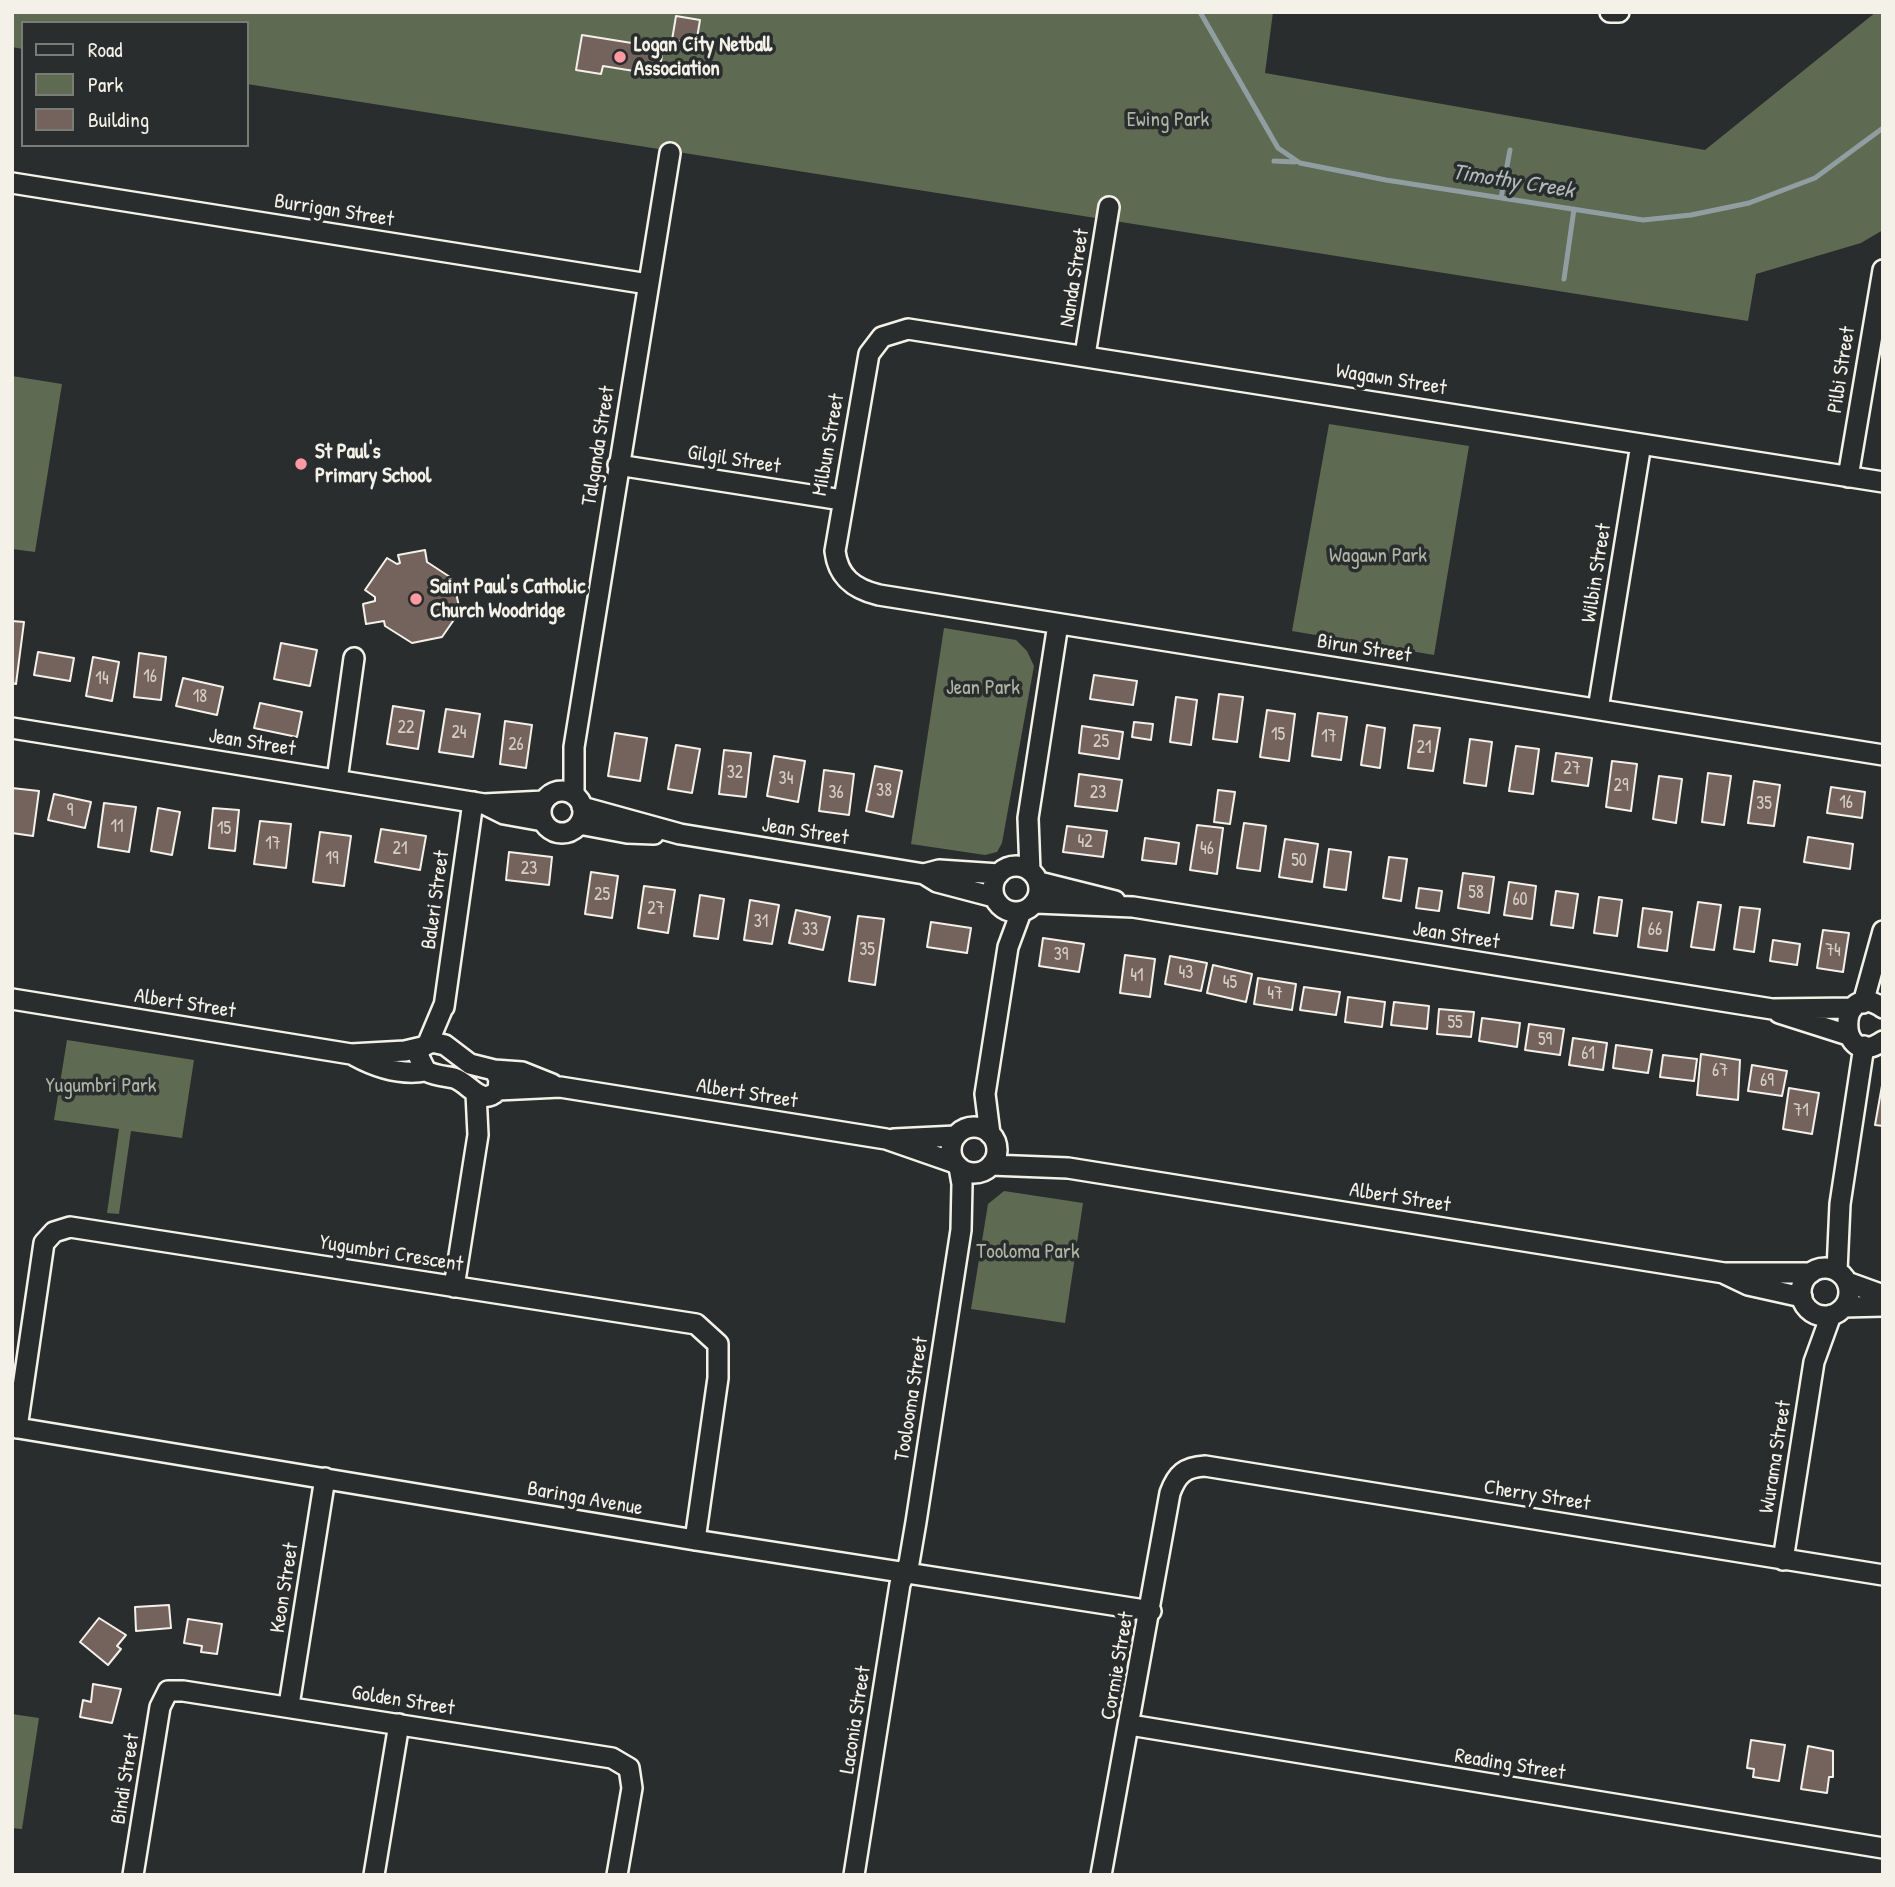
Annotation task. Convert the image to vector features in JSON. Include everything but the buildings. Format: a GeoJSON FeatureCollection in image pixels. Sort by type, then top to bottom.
{"type":"FeatureCollection","features":[{"type":"Feature","properties":{"kind":"street"},"geometry":{"type":"LineString","coordinates":[[1610,12],[1619,12]]}},
{"type":"Feature","properties":{"kind":"street","name":"Talganda Street"},"geometry":{"type":"LineString","coordinates":[[543,821],[567,804],[618,465],[670,153]]}},
{"type":"Feature","properties":{"kind":"street","name":"Burrigan Street"},"geometry":{"type":"LineString","coordinates":[[12,183],[648,284]]}},
{"type":"Feature","properties":{"kind":"street","name":"Nanda Street"},"geometry":{"type":"LineString","coordinates":[[1086,355],[1109,207]]}},
{"type":"Feature","properties":{"kind":"street","name":"Pilbi Street"},"geometry":{"type":"LineString","coordinates":[[1848,477],[1883,270]]}},
{"type":"Feature","properties":{"kind":"street","name":"Wagawn Street"},"geometry":{"type":"LineString","coordinates":[[892,332],[925,329],[1883,482]]}},
{"type":"Feature","properties":{"kind":"street","name":"Milbun Street"},"geometry":{"type":"LineString","coordinates":[[843,576],[835,551],[869,355],[881,337],[892,332]]}},
{"type":"Feature","properties":{"kind":"street","name":"Wilbin Street"},"geometry":{"type":"LineString","coordinates":[[1598,709],[1641,444]]}},
{"type":"Feature","properties":{"kind":"street","name":"Gilgil Street"},"geometry":{"type":"LineString","coordinates":[[618,465],[842,500]]}},
{"type":"Feature","properties":{"kind":"street","name":"Birun Street"},"geometry":{"type":"LineString","coordinates":[[843,576],[863,591],[879,595],[1883,755]]}},
{"type":"Feature","properties":{"kind":"street"},"geometry":{"type":"LineString","coordinates":[[985,1169],[996,1156],[985,1094],[1058,624]]}},
{"type":"Feature","properties":{"kind":"street"},"geometry":{"type":"LineString","coordinates":[[337,780],[355,658]]}},
{"type":"Feature","properties":{"kind":"street","name":"Jean Street"},"geometry":{"type":"LineString","coordinates":[[12,728],[478,803],[567,804],[680,834],[924,874],[937,882],[1014,905],[1133,908],[1772,1009],[1865,1041]]}},
{"type":"Feature","properties":{"kind":"street","name":"Jean Street"},"geometry":{"type":"LineString","coordinates":[[478,803],[504,814],[543,821],[551,830],[563,832],[567,804]]}},
{"type":"Feature","properties":{"kind":"street","name":"Baleri Street"},"geometry":{"type":"LineString","coordinates":[[432,1045],[444,1006],[478,803]]}},
{"type":"Feature","properties":{"kind":"street","name":"Jean Street"},"geometry":{"type":"LineString","coordinates":[[924,874],[939,870],[1020,873],[1108,897],[1133,908]]}},
{"type":"Feature","properties":{"kind":"street"},"geometry":{"type":"LineString","coordinates":[[1014,905],[993,885],[1020,873]]}},
{"type":"Feature","properties":{"kind":"street"},"geometry":{"type":"LineString","coordinates":[[1881,940],[1869,1006],[1846,1021],[1865,1041],[1829,1274],[1803,1283],[1802,1297],[1830,1312],[1883,1306]]}},
{"type":"Feature","properties":{"kind":"street","name":"Albert Street"},"geometry":{"type":"LineString","coordinates":[[12,999],[351,1054],[432,1045],[462,1060],[494,1070],[523,1072],[560,1087],[886,1139],[957,1165],[971,1173],[985,1169],[1069,1168]]}},
{"type":"Feature","properties":{"kind":"street","name":"Jean Street"},"geometry":{"type":"LineString","coordinates":[[1772,1009],[1869,1006]]}},
{"type":"Feature","properties":{"kind":"street"},"geometry":{"type":"LineString","coordinates":[[426,1071],[419,1060],[432,1045]]}},
{"type":"Feature","properties":{"kind":"street","name":"Albert Street"},"geometry":{"type":"LineString","coordinates":[[351,1054],[372,1065],[411,1073],[426,1071],[461,1081],[488,1093],[560,1087]]}},
{"type":"Feature","properties":{"kind":"street"},"geometry":{"type":"LineString","coordinates":[[454,1287],[478,1135],[483,1130],[488,1093],[499,1079],[494,1070]]}},
{"type":"Feature","properties":{"kind":"street"},"geometry":{"type":"LineString","coordinates":[[957,1165],[951,1150],[985,1094]]}},
{"type":"Feature","properties":{"kind":"street","name":"Albert Street"},"geometry":{"type":"LineString","coordinates":[[886,1139],[960,1133],[979,1128],[1007,1149],[1069,1168],[1724,1273],[1829,1274],[1883,1295]]}},
{"type":"Feature","properties":{"kind":"street","name":"Toolooma Street"},"geometry":{"type":"LineString","coordinates":[[904,1573],[916,1522],[961,1230],[962,1184],[957,1165]]}},
{"type":"Feature","properties":{"kind":"street","name":"Toolooma Street"},"geometry":{"type":"LineString","coordinates":[[961,1230],[985,1169]]}},
{"type":"Feature","properties":{"kind":"street","name":"Yugumbri Crescent"},"geometry":{"type":"LineString","coordinates":[[14,1427],[44,1243],[54,1231],[69,1227],[696,1324],[718,1344],[718,1378],[695,1540]]}},
{"type":"Feature","properties":{"kind":"street","name":"Albert Street"},"geometry":{"type":"LineString","coordinates":[[1724,1273],[1748,1285],[1802,1297]]}},
{"type":"Feature","properties":{"kind":"street","name":"Wurama Street"},"geometry":{"type":"LineString","coordinates":[[1783,1560],[1814,1362],[1830,1312],[1849,1295],[1829,1274]]}},
{"type":"Feature","properties":{"kind":"street","name":"Baringa Avenue"},"geometry":{"type":"LineString","coordinates":[[14,1427],[695,1540],[1151,1611]]}},
{"type":"Feature","properties":{"kind":"street","name":"Cherry Street"},"geometry":{"type":"LineString","coordinates":[[1184,1470],[1205,1465],[1883,1575]]}},
{"type":"Feature","properties":{"kind":"street","name":"Cormie Street"},"geometry":{"type":"LineString","coordinates":[[1101,1875],[1151,1611],[1170,1493],[1175,1478],[1184,1470]]}},
{"type":"Feature","properties":{"kind":"street","name":"Keon Street"},"geometry":{"type":"LineString","coordinates":[[289,1705],[325,1478]]}},
{"type":"Feature","properties":{"kind":"street","name":"Laconia Street"},"geometry":{"type":"LineString","coordinates":[[854,1875],[904,1573]]}},
{"type":"Feature","properties":{"kind":"street","name":"Golden Street"},"geometry":{"type":"LineString","coordinates":[[168,1691],[289,1705],[612,1758],[629,1768],[632,1788],[617,1875]]}},
{"type":"Feature","properties":{"kind":"street","name":"Bindi Street"},"geometry":{"type":"LineString","coordinates":[[133,1875],[160,1707],[168,1691]]}},
{"type":"Feature","properties":{"kind":"street"},"geometry":{"type":"LineString","coordinates":[[374,1875],[399,1724]]}},
{"type":"Feature","properties":{"kind":"street","name":"Reading Street"},"geometry":{"type":"LineString","coordinates":[[1130,1725],[1883,1848]]}},
{"type":"Feature","properties":{"kind":"green space","name":"Ewing Park"},"geometry":{"type":"Polygon","coordinates":[[[12,12],[1273,12],[1265,73],[1705,150],[1876,12],[1883,12],[1883,230],[1861,243],[1756,274],[1748,321],[248,84],[248,21],[21,21],[21,49],[12,47],[12,12]]]}},
{"type":"Feature","properties":{"kind":"green space"},"geometry":{"type":"Polygon","coordinates":[[[12,376],[62,384],[35,552],[12,549],[12,376]]]}},
{"type":"Feature","properties":{"kind":"green space","name":"Wagawn Park"},"geometry":{"type":"Polygon","coordinates":[[[1329,424],[1469,446],[1434,655],[1292,631],[1329,424]]]}},
{"type":"Feature","properties":{"kind":"green space","name":"Jean Park"},"geometry":{"type":"Polygon","coordinates":[[[944,628],[1016,640],[1027,651],[1034,666],[1002,843],[997,852],[985,855],[911,844],[944,628]]]}},
{"type":"Feature","properties":{"kind":"green space","name":"Yugumbri Park"},"geometry":{"type":"Polygon","coordinates":[[[67,1040],[194,1060],[182,1138],[131,1131],[119,1214],[107,1213],[119,1129],[54,1120],[67,1040]]]}},
{"type":"Feature","properties":{"kind":"green space","name":"Tooloma Park"},"geometry":{"type":"Polygon","coordinates":[[[1004,1191],[1083,1203],[1065,1323],[971,1309],[988,1204],[1004,1191]]]}},
{"type":"Feature","properties":{"kind":"green space"},"geometry":{"type":"Polygon","coordinates":[[[12,1714],[39,1718],[22,1829],[12,1828],[12,1714]]]}},
{"type":"Feature","properties":{"kind":"waterway","name":"Timothy Creek"},"geometry":{"type":"LineString","coordinates":[[1200,12],[1278,148],[1300,163],[1386,180],[1643,220],[1691,215],[1749,203],[1815,178],[1883,128]]}},
{"type":"Feature","properties":{"kind":"waterway"},"geometry":{"type":"LineString","coordinates":[[1501,198],[1510,150]]}},
{"type":"Feature","properties":{"kind":"waterway"},"geometry":{"type":"LineString","coordinates":[[1274,161],[1295,162]]}},
{"type":"Feature","properties":{"kind":"waterway"},"geometry":{"type":"LineString","coordinates":[[1564,279],[1574,209]]}},
{"type":"Feature","properties":{"kind":"place","name":"Logan City Netball Association"},"geometry":{"type":"Point","coordinates":[620,57]}},
{"type":"Feature","properties":{"kind":"place","name":"St Paul's Primary School"},"geometry":{"type":"Point","coordinates":[301,464]}},
{"type":"Feature","properties":{"kind":"place","name":"Saint Paul's Catholic Church Woodridge"},"geometry":{"type":"Point","coordinates":[416,599]}}]}
